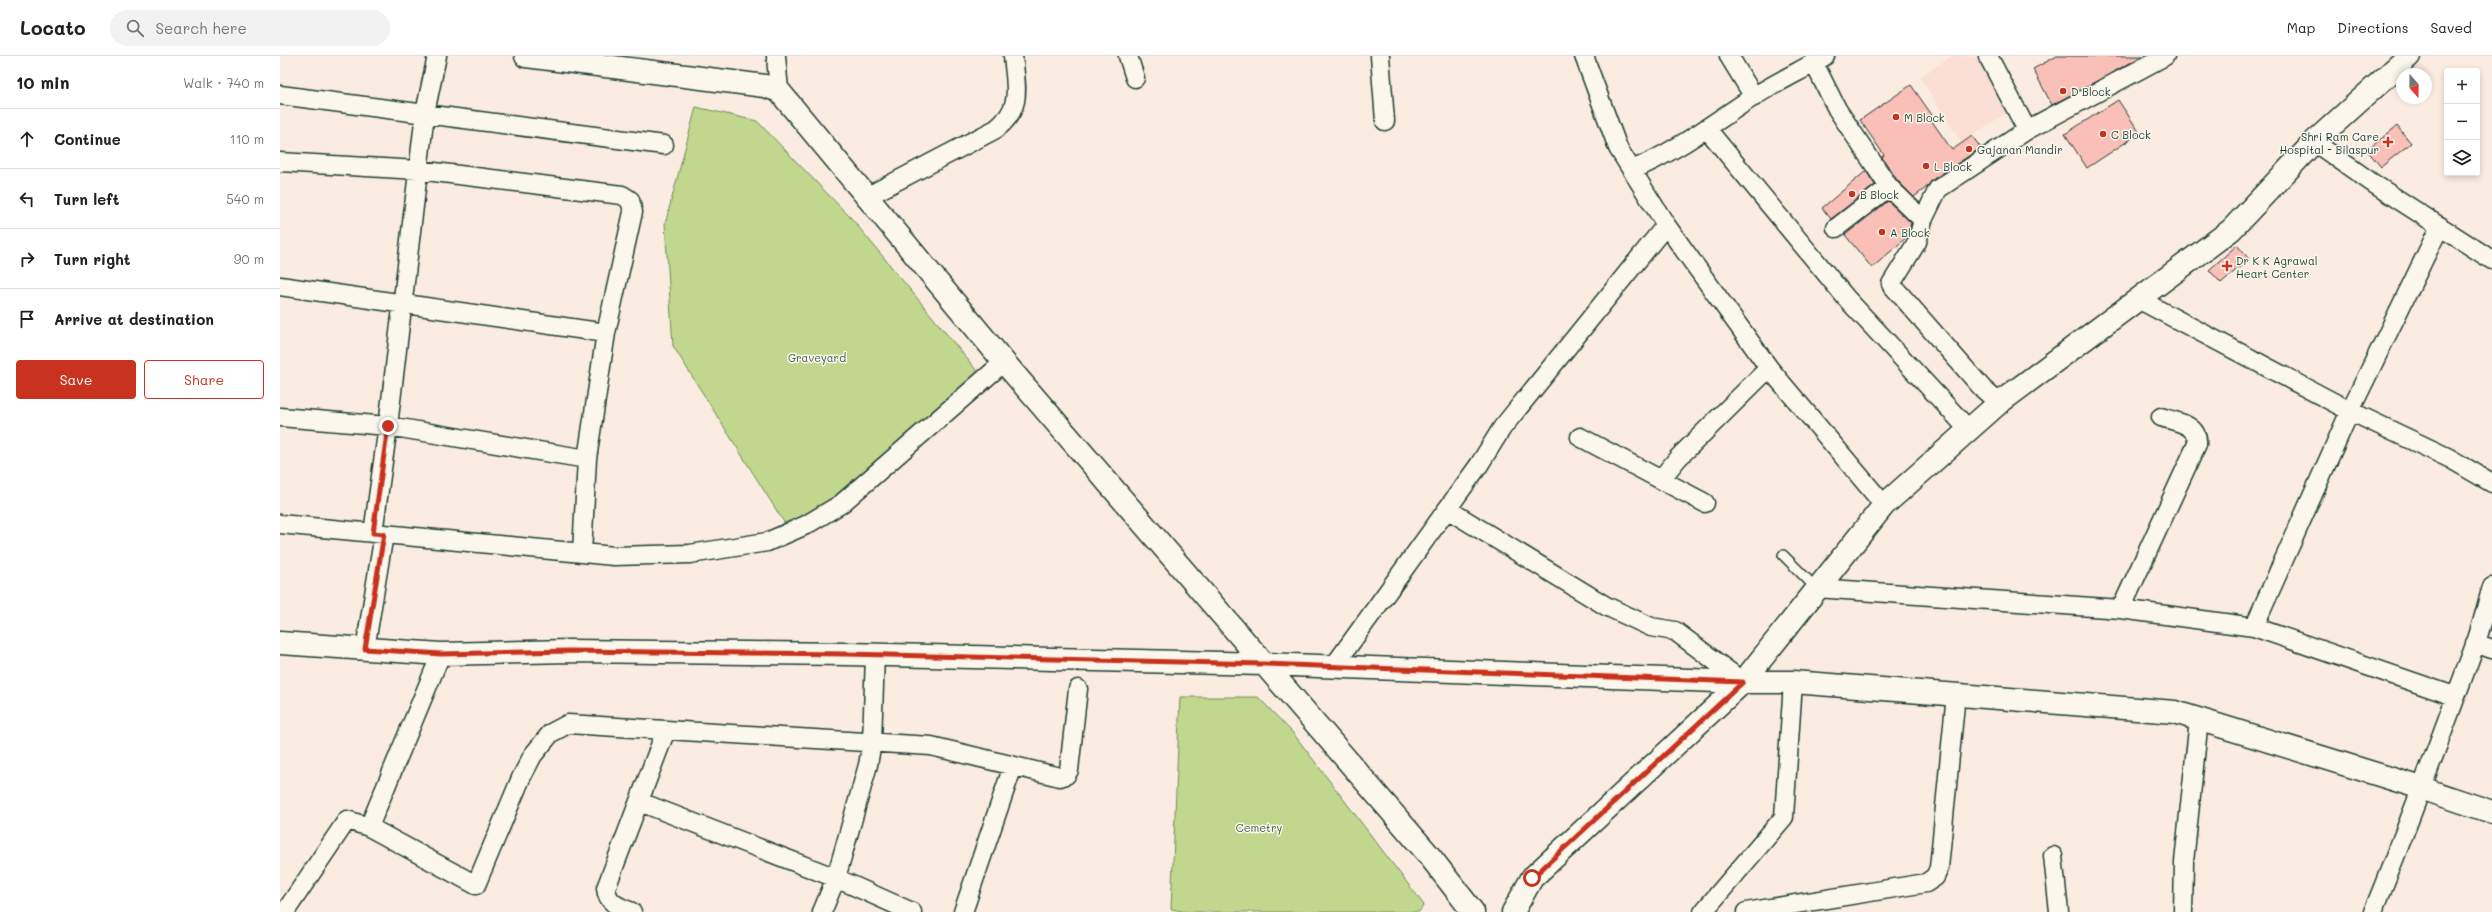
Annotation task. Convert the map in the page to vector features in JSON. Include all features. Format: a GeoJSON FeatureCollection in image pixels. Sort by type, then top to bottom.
{"type":"FeatureCollection","features":[{"type":"Feature","properties":{"kind":"street"},"geometry":{"type":"LineString","coordinates":[[365,649],[379,534],[388,426],[418,170],[425,113],[437,56]]}},
{"type":"Feature","properties":{"kind":"street"},"geometry":{"type":"LineString","coordinates":[[526,56],[764,86],[779,91],[868,196],[1004,362],[1428,854],[1473,912]]}},
{"type":"Feature","properties":{"kind":"street"},"geometry":{"type":"LineString","coordinates":[[776,56],[779,91]]}},
{"type":"Feature","properties":{"kind":"street"},"geometry":{"type":"LineString","coordinates":[[868,196],[1004,122],[1016,105],[1013,56]]}},
{"type":"Feature","properties":{"kind":"street"},"geometry":{"type":"LineString","coordinates":[[1128,56],[1135,78]]}},
{"type":"Feature","properties":{"kind":"street"},"geometry":{"type":"LineString","coordinates":[[1380,56],[1385,121]]}},
{"type":"Feature","properties":{"kind":"street"},"geometry":{"type":"LineString","coordinates":[[1584,56],[1618,148],[1666,225],[1769,368],[1884,505]]}},
{"type":"Feature","properties":{"kind":"street"},"geometry":{"type":"LineString","coordinates":[[1729,56],[1754,97]]}},
{"type":"Feature","properties":{"kind":"street"},"geometry":{"type":"LineString","coordinates":[[1988,56],[2027,130]]}},
{"type":"Feature","properties":{"kind":"street"},"geometry":{"type":"LineString","coordinates":[[1999,403],[1983,389],[1891,284],[1917,242],[1923,220],[1938,188],[2027,130],[2165,56]]}},
{"type":"Feature","properties":{"kind":"street"},"geometry":{"type":"LineString","coordinates":[[1513,912],[1532,878],[1743,682],[1816,588],[1884,505],[1999,403],[2231,230],[2314,142],[2409,56]]}},
{"type":"Feature","properties":{"kind":"street"},"geometry":{"type":"LineString","coordinates":[[1632,170],[1651,163],[1707,129],[1754,97],[1820,59],[1837,109],[1889,187],[1923,220]]}},
{"type":"Feature","properties":{"kind":"street"},"geometry":{"type":"LineString","coordinates":[[280,95],[664,144]]}},
{"type":"Feature","properties":{"kind":"street"},"geometry":{"type":"LineString","coordinates":[[1707,129],[1846,299],[1969,430]]}},
{"type":"Feature","properties":{"kind":"street"},"geometry":{"type":"LineString","coordinates":[[2314,142],[2374,184],[2492,260]]}},
{"type":"Feature","properties":{"kind":"street"},"geometry":{"type":"LineString","coordinates":[[280,162],[418,170],[627,197],[632,206],[633,212],[606,333],[587,459],[582,553]]}},
{"type":"Feature","properties":{"kind":"street"},"geometry":{"type":"LineString","coordinates":[[1836,228],[1889,187]]}},
{"type":"Feature","properties":{"kind":"street"},"geometry":{"type":"LineString","coordinates":[[1334,666],[1447,509],[1502,428],[1666,225]]}},
{"type":"Feature","properties":{"kind":"street"},"geometry":{"type":"LineString","coordinates":[[2254,627],[2350,412],[2440,226]]}},
{"type":"Feature","properties":{"kind":"street"},"geometry":{"type":"LineString","coordinates":[[280,286],[402,305],[606,333]]}},
{"type":"Feature","properties":{"kind":"street"},"geometry":{"type":"LineString","coordinates":[[2138,299],[2350,412],[2449,458],[2492,483]]}},
{"type":"Feature","properties":{"kind":"street"},"geometry":{"type":"LineString","coordinates":[[280,524],[632,557],[690,554],[766,542],[786,535],[841,504],[1004,362]]}},
{"type":"Feature","properties":{"kind":"street"},"geometry":{"type":"LineString","coordinates":[[1661,479],[1678,458],[1769,368]]}},
{"type":"Feature","properties":{"kind":"street"},"geometry":{"type":"LineString","coordinates":[[280,417],[388,426],[587,459]]}},
{"type":"Feature","properties":{"kind":"street"},"geometry":{"type":"LineString","coordinates":[[2121,609],[2197,444],[2196,433],[2191,427],[2161,417]]}},
{"type":"Feature","properties":{"kind":"street"},"geometry":{"type":"LineString","coordinates":[[1580,437],[1706,503]]}},
{"type":"Feature","properties":{"kind":"street"},"geometry":{"type":"LineString","coordinates":[[1447,509],[1606,606],[1651,627],[1675,631],[1743,682]]}},
{"type":"Feature","properties":{"kind":"street"},"geometry":{"type":"LineString","coordinates":[[2373,912],[2423,789],[2454,696],[2484,646],[2492,587]]}},
{"type":"Feature","properties":{"kind":"street"},"geometry":{"type":"LineString","coordinates":[[1816,588],[2121,609],[2254,627],[2454,696]]}},
{"type":"Feature","properties":{"kind":"street"},"geometry":{"type":"LineString","coordinates":[[280,643],[441,654],[577,651],[875,655],[1334,666],[1743,682],[1793,682],[1956,694],[2175,712],[2492,812]]}},
{"type":"Feature","properties":{"kind":"street"},"geometry":{"type":"LineString","coordinates":[[369,827],[441,654]]}},
{"type":"Feature","properties":{"kind":"street"},"geometry":{"type":"LineString","coordinates":[[822,912],[836,878],[868,765],[872,742],[875,655]]}},
{"type":"Feature","properties":{"kind":"street"},"geometry":{"type":"LineString","coordinates":[[1703,912],[1784,817],[1793,682]]}},
{"type":"Feature","properties":{"kind":"street"},"geometry":{"type":"LineString","coordinates":[[285,912],[347,820],[369,827],[476,885],[521,778],[533,755],[551,733],[568,724],[931,746],[1060,777],[1068,773],[1078,689]]}},
{"type":"Feature","properties":{"kind":"street"},"geometry":{"type":"LineString","coordinates":[[1746,912],[1926,883],[1935,877],[1939,868],[1956,694]]}},
{"type":"Feature","properties":{"kind":"street"},"geometry":{"type":"LineString","coordinates":[[2183,912],[2184,862],[2198,719]]}},
{"type":"Feature","properties":{"kind":"street"},"geometry":{"type":"LineString","coordinates":[[632,912],[614,904],[606,894],[606,888],[640,802],[666,730]]}},
{"type":"Feature","properties":{"kind":"street"},"geometry":{"type":"LineString","coordinates":[[963,912],[1013,766]]}},
{"type":"Feature","properties":{"kind":"street"},"geometry":{"type":"LineString","coordinates":[[640,802],[836,878],[912,912]]}},
{"type":"Feature","properties":{"kind":"street"},"geometry":{"type":"LineString","coordinates":[[2053,856],[2059,912]]}},
{"type":"Feature","properties":{"kind":"lane"},"geometry":{"type":"LineString","coordinates":[[1783,555],[1816,588]]}},
{"type":"Feature","properties":{"kind":"shaded area"},"geometry":{"type":"Polygon","coordinates":[[[1952,56],[1976,56],[2010,111],[1961,142],[1920,77],[1952,56]]]}},
{"type":"Feature","properties":{"kind":"green space","name":"Graveyard"},"geometry":{"type":"Polygon","coordinates":[[[696,107],[757,121],[852,219],[982,377],[792,535],[673,346],[665,224],[696,107]]]}},
{"type":"Feature","properties":{"kind":"green space","name":"Cemetry"},"geometry":{"type":"Polygon","coordinates":[[[1180,697],[1258,697],[1293,733],[1424,905],[1419,912],[1187,912],[1171,909],[1180,697]]]}},
{"type":"Feature","properties":{"kind":"building","name":"D Block"},"geometry":{"type":"Polygon","coordinates":[[[2057,56],[2143,56],[2052,105],[2033,69],[2057,56]]]}},
{"type":"Feature","properties":{"kind":"building"},"geometry":{"type":"Polygon","coordinates":[[[1911,85],[1932,115],[1929,117],[1952,150],[1972,136],[1981,148],[1932,180],[1927,187],[1914,197],[1897,180],[1882,157],[1884,155],[1860,120],[1911,85]]]}},
{"type":"Feature","properties":{"kind":"building","name":"C Block"},"geometry":{"type":"Polygon","coordinates":[[[2118,100],[2140,133],[2087,168],[2065,134],[2118,100]]]}},
{"type":"Feature","properties":{"kind":"building"},"geometry":{"type":"Polygon","coordinates":[[[2397,126],[2411,143],[2381,167],[2367,150],[2397,126]]]}},
{"type":"Feature","properties":{"kind":"building","name":"B Block"},"geometry":{"type":"Polygon","coordinates":[[[1866,171],[1875,185],[1831,219],[1822,208],[1866,171]]]}},
{"type":"Feature","properties":{"kind":"building","name":"A Block"},"geometry":{"type":"Polygon","coordinates":[[[1888,201],[1911,223],[1907,237],[1872,268],[1845,235],[1888,201]]]}},
{"type":"Feature","properties":{"kind":"building"},"geometry":{"type":"Polygon","coordinates":[[[2237,245],[2249,259],[2221,283],[2209,270],[2237,245]]]}},
{"type":"Feature","properties":{"kind":"place","name":"D Block"},"geometry":{"type":"Point","coordinates":[2063,91]}},
{"type":"Feature","properties":{"kind":"place","name":"M Block"},"geometry":{"type":"Point","coordinates":[1896,117]}},
{"type":"Feature","properties":{"kind":"place","name":"C Block"},"geometry":{"type":"Point","coordinates":[2103,134]}},
{"type":"Feature","properties":{"kind":"place","name":"Shri Ram Care Hospital - Bilaspur"},"geometry":{"type":"Point","coordinates":[2388,142]}},
{"type":"Feature","properties":{"kind":"place","name":"Gajanan Mandir"},"geometry":{"type":"Point","coordinates":[1969,149]}},
{"type":"Feature","properties":{"kind":"place","name":"L Block"},"geometry":{"type":"Point","coordinates":[1926,166]}},
{"type":"Feature","properties":{"kind":"place","name":"B Block"},"geometry":{"type":"Point","coordinates":[1852,194]}},
{"type":"Feature","properties":{"kind":"place","name":"A Block"},"geometry":{"type":"Point","coordinates":[1882,232]}},
{"type":"Feature","properties":{"kind":"place","name":"Dr K K Agrawal Heart Center"},"geometry":{"type":"Point","coordinates":[2227,266]}},
{"type":"Feature","properties":{"kind":"route"},"geometry":{"type":"LineString","coordinates":[[388,426],[373,533],[384,534],[365,649],[441,654],[569,651],[847,654],[1264,664],[1743,682],[1532,878]]}}]}
